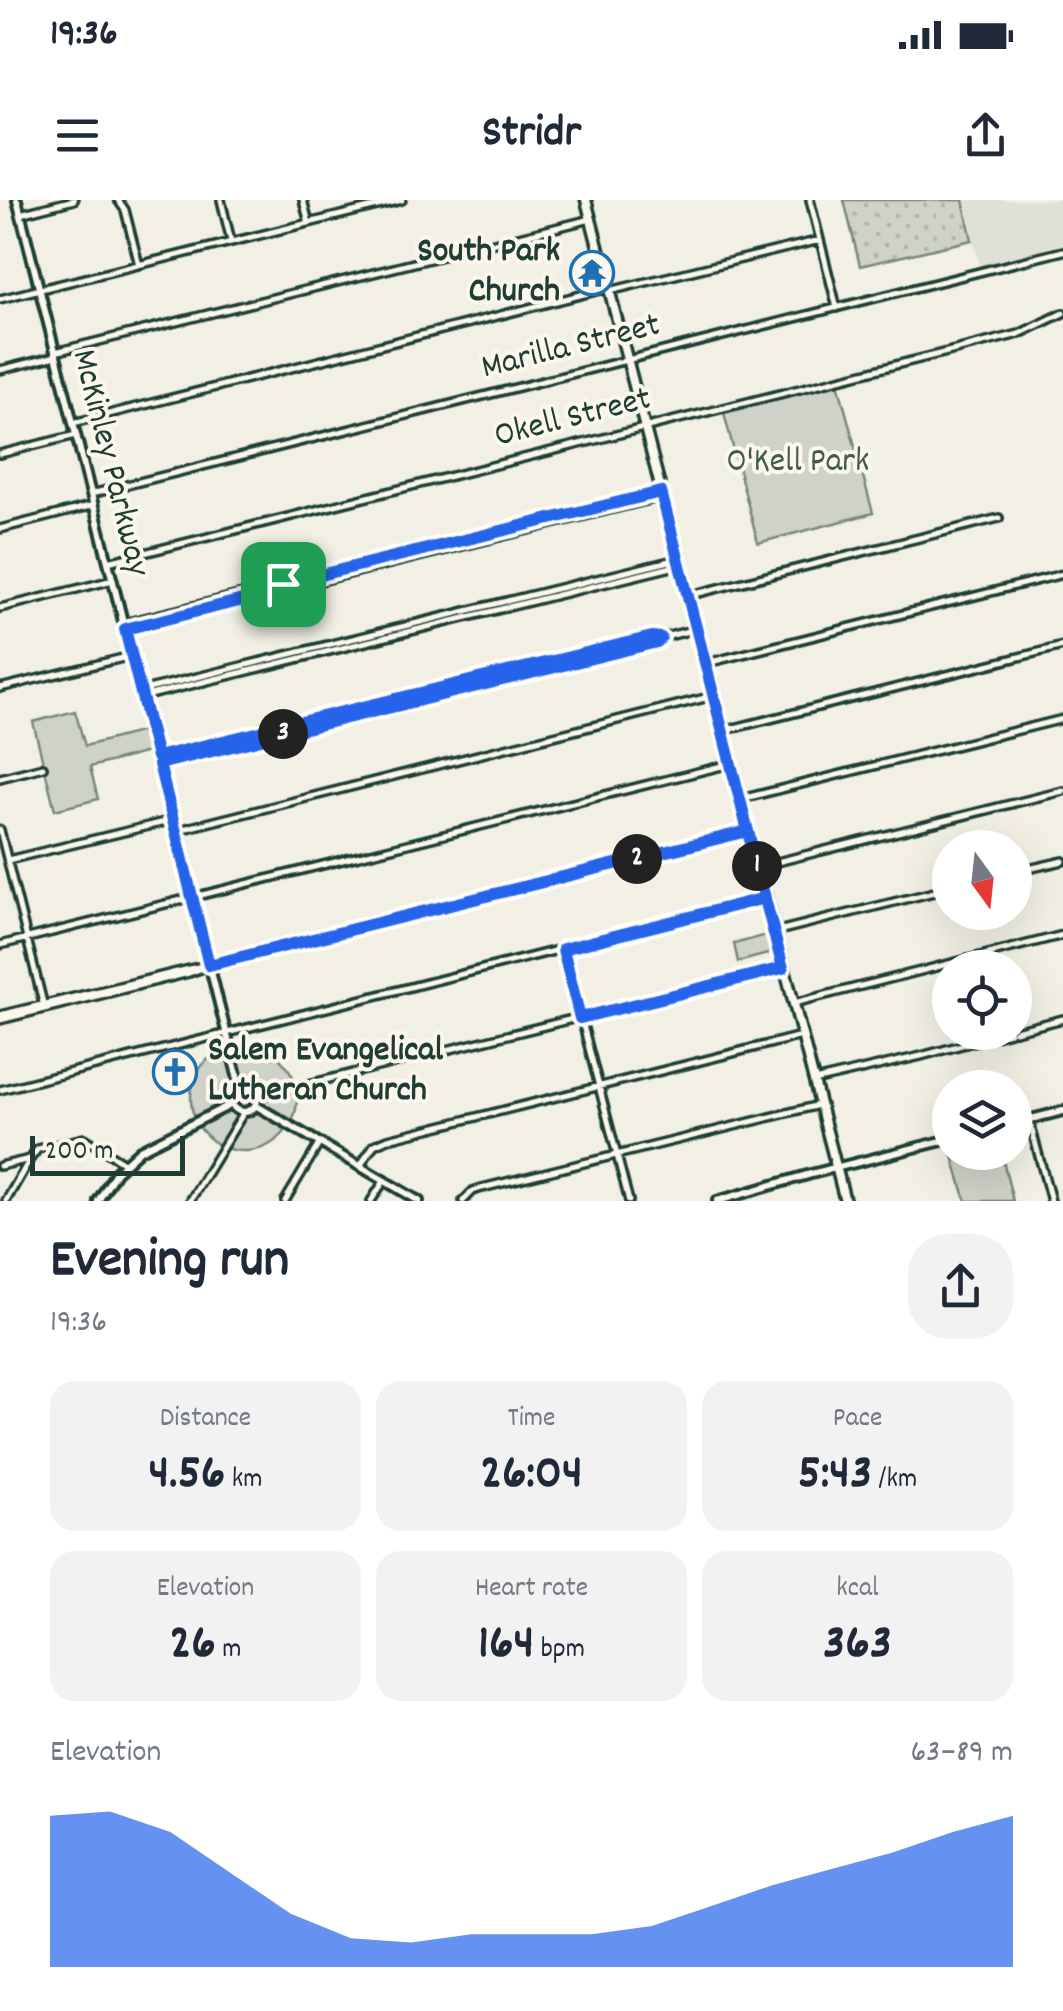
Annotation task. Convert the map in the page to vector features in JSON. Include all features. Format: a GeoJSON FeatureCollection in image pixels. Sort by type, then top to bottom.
{"type":"FeatureCollection","features":[{"type":"Feature","properties":{"kind":"main road"},"geometry":{"type":"LineString","coordinates":[[587,200],[845,1201]]}},
{"type":"Feature","properties":{"kind":"street","name":"McKinley Parkway"},"geometry":{"type":"LineString","coordinates":[[17,200],[240,1087]]}},
{"type":"Feature","properties":{"kind":"street"},"geometry":{"type":"LineString","coordinates":[[20,214],[74,200]]}},
{"type":"Feature","properties":{"kind":"street"},"geometry":{"type":"LineString","coordinates":[[118,200],[125,210],[139,265]]}},
{"type":"Feature","properties":{"kind":"street"},"geometry":{"type":"LineString","coordinates":[[220,200],[232,242]]}},
{"type":"Feature","properties":{"kind":"street"},"geometry":{"type":"LineString","coordinates":[[303,200],[309,223]]}},
{"type":"Feature","properties":{"kind":"street"},"geometry":{"type":"LineString","coordinates":[[0,299],[402,200]]}},
{"type":"Feature","properties":{"kind":"street"},"geometry":{"type":"LineString","coordinates":[[810,200],[837,308]]}},
{"type":"Feature","properties":{"kind":"street"},"geometry":{"type":"LineString","coordinates":[[0,370],[590,219]]}},
{"type":"Feature","properties":{"kind":"street"},"geometry":{"type":"LineString","coordinates":[[73,424],[820,240]]}},
{"type":"Feature","properties":{"kind":"street","name":"Marilla Street"},"geometry":{"type":"LineString","coordinates":[[91,494],[1063,251]]}},
{"type":"Feature","properties":{"kind":"street","name":"Okell Street"},"geometry":{"type":"LineString","coordinates":[[108,562],[1019,334],[1063,312]]}},
{"type":"Feature","properties":{"kind":"street"},"geometry":{"type":"LineString","coordinates":[[0,454],[76,435]]}},
{"type":"Feature","properties":{"kind":"street"},"geometry":{"type":"LineString","coordinates":[[124,626],[661,494]]}},
{"type":"Feature","properties":{"kind":"street"},"geometry":{"type":"LineString","coordinates":[[0,529],[94,505]]}},
{"type":"Feature","properties":{"kind":"street"},"geometry":{"type":"LineString","coordinates":[[688,596],[999,518]]}},
{"type":"Feature","properties":{"kind":"street"},"geometry":{"type":"LineString","coordinates":[[141,694],[679,562]]}},
{"type":"Feature","properties":{"kind":"street"},"geometry":{"type":"LineString","coordinates":[[705,664],[1063,574]]}},
{"type":"Feature","properties":{"kind":"street"},"geometry":{"type":"LineString","coordinates":[[0,608],[112,580]]}},
{"type":"Feature","properties":{"kind":"street"},"geometry":{"type":"LineString","coordinates":[[158,761],[696,629]]}},
{"type":"Feature","properties":{"kind":"street"},"geometry":{"type":"LineString","coordinates":[[722,731],[1063,646]]}},
{"type":"Feature","properties":{"kind":"street"},"geometry":{"type":"LineString","coordinates":[[0,688],[132,656]]}},
{"type":"Feature","properties":{"kind":"street"},"geometry":{"type":"LineString","coordinates":[[175,830],[713,696]]}},
{"type":"Feature","properties":{"kind":"street"},"geometry":{"type":"LineString","coordinates":[[740,799],[1063,719]]}},
{"type":"Feature","properties":{"kind":"street"},"geometry":{"type":"LineString","coordinates":[[0,945],[730,764]]}},
{"type":"Feature","properties":{"kind":"street"},"geometry":{"type":"LineString","coordinates":[[0,778],[43,767]]}},
{"type":"Feature","properties":{"kind":"street"},"geometry":{"type":"LineString","coordinates":[[757,867],[1063,791]]}},
{"type":"Feature","properties":{"kind":"street"},"geometry":{"type":"LineString","coordinates":[[0,866],[173,820]]}},
{"type":"Feature","properties":{"kind":"street"},"geometry":{"type":"LineString","coordinates":[[0,830],[44,1006]]}},
{"type":"Feature","properties":{"kind":"street"},"geometry":{"type":"LineString","coordinates":[[0,1017],[199,971],[209,965],[748,831]]}},
{"type":"Feature","properties":{"kind":"street"},"geometry":{"type":"LineString","coordinates":[[1032,868],[1063,861]]}},
{"type":"Feature","properties":{"kind":"street"},"geometry":{"type":"LineString","coordinates":[[774,932],[932,892]]}},
{"type":"Feature","properties":{"kind":"street"},"geometry":{"type":"LineString","coordinates":[[0,1090],[765,898]]}},
{"type":"Feature","properties":{"kind":"street"},"geometry":{"type":"LineString","coordinates":[[793,1003],[1063,935]]}},
{"type":"Feature","properties":{"kind":"street"},"geometry":{"type":"LineString","coordinates":[[563,949],[629,1201]]}},
{"type":"Feature","properties":{"kind":"street"},"geometry":{"type":"LineString","coordinates":[[190,1201],[244,1112],[256,1101],[783,968]]}},
{"type":"Feature","properties":{"kind":"street"},"geometry":{"type":"LineString","coordinates":[[1032,1027],[1063,1019]]}},
{"type":"Feature","properties":{"kind":"street"},"geometry":{"type":"LineString","coordinates":[[360,1167],[369,1150],[383,1140],[801,1036]]}},
{"type":"Feature","properties":{"kind":"street"},"geometry":{"type":"LineString","coordinates":[[813,1082],[944,1050]]}},
{"type":"Feature","properties":{"kind":"street"},"geometry":{"type":"LineString","coordinates":[[244,1112],[232,1104],[232,1095],[240,1087],[252,1089],[256,1101],[319,1144],[419,1201]]}},
{"type":"Feature","properties":{"kind":"street"},"geometry":{"type":"LineString","coordinates":[[98,1201],[124,1164],[149,1144],[232,1104]]}},
{"type":"Feature","properties":{"kind":"street"},"geometry":{"type":"LineString","coordinates":[[463,1201],[482,1188],[820,1104]]}},
{"type":"Feature","properties":{"kind":"street"},"geometry":{"type":"LineString","coordinates":[[1032,1118],[1063,1110]]}},
{"type":"Feature","properties":{"kind":"street"},"geometry":{"type":"LineString","coordinates":[[1032,1130],[1051,1201]]}},
{"type":"Feature","properties":{"kind":"street"},"geometry":{"type":"LineString","coordinates":[[6,1201],[38,1150],[84,1138],[124,1164]]}},
{"type":"Feature","properties":{"kind":"street"},"geometry":{"type":"LineString","coordinates":[[284,1201],[319,1144]]}},
{"type":"Feature","properties":{"kind":"street"},"geometry":{"type":"LineString","coordinates":[[717,1201],[932,1144]]}},
{"type":"Feature","properties":{"kind":"street"},"geometry":{"type":"LineString","coordinates":[[0,1166],[30,1159]]}},
{"type":"Feature","properties":{"kind":"street"},"geometry":{"type":"LineString","coordinates":[[372,1201],[384,1180]]}},
{"type":"Feature","properties":{"kind":"shaded area"},"geometry":{"type":"Polygon","coordinates":[[[963,200],[1063,200],[1063,244],[980,267],[963,200]]]}},
{"type":"Feature","properties":{"kind":"green space"},"geometry":{"type":"Polygon","coordinates":[[[844,200],[963,200],[972,240],[860,266],[844,200]]]}},
{"type":"Feature","properties":{"kind":"green space","name":"O'Kell Park"},"geometry":{"type":"Polygon","coordinates":[[[838,383],[873,513],[758,543],[724,413],[838,383]]]}},
{"type":"Feature","properties":{"kind":"green space"},"geometry":{"type":"Polygon","coordinates":[[[75,711],[85,746],[143,731],[148,752],[90,767],[98,799],[55,810],[33,722],[75,711]]]}},
{"type":"Feature","properties":{"kind":"green space"},"geometry":{"type":"Polygon","coordinates":[[[767,935],[771,953],[738,962],[734,944],[767,935]]]}},
{"type":"Feature","properties":{"kind":"green space"},"geometry":{"type":"Polygon","coordinates":[[[244,1045],[264,1049],[281,1061],[293,1078],[297,1098],[293,1118],[281,1135],[264,1147],[244,1151],[224,1147],[207,1135],[195,1118],[191,1098],[195,1078],[207,1061],[224,1049],[244,1045]]]}},
{"type":"Feature","properties":{"kind":"green space"},"geometry":{"type":"Polygon","coordinates":[[[957,1170],[1005,1170],[1013,1201],[966,1201],[957,1170]]]}},
{"type":"Feature","properties":{"kind":"place","name":"South Park Church"},"geometry":{"type":"Point","coordinates":[592,273]}},
{"type":"Feature","properties":{"kind":"place","name":"Salem Evangelical Lutheran Church"},"geometry":{"type":"Point","coordinates":[175,1072]}},
{"type":"Feature","properties":{"kind":"route"},"geometry":{"type":"LineString","coordinates":[[283,584],[284,590],[125,629],[157,757],[652,637],[661,638],[159,764],[209,965],[748,831],[783,968],[580,1018],[563,949],[765,898],[748,831],[730,764],[661,492],[283,584]]}}]}
